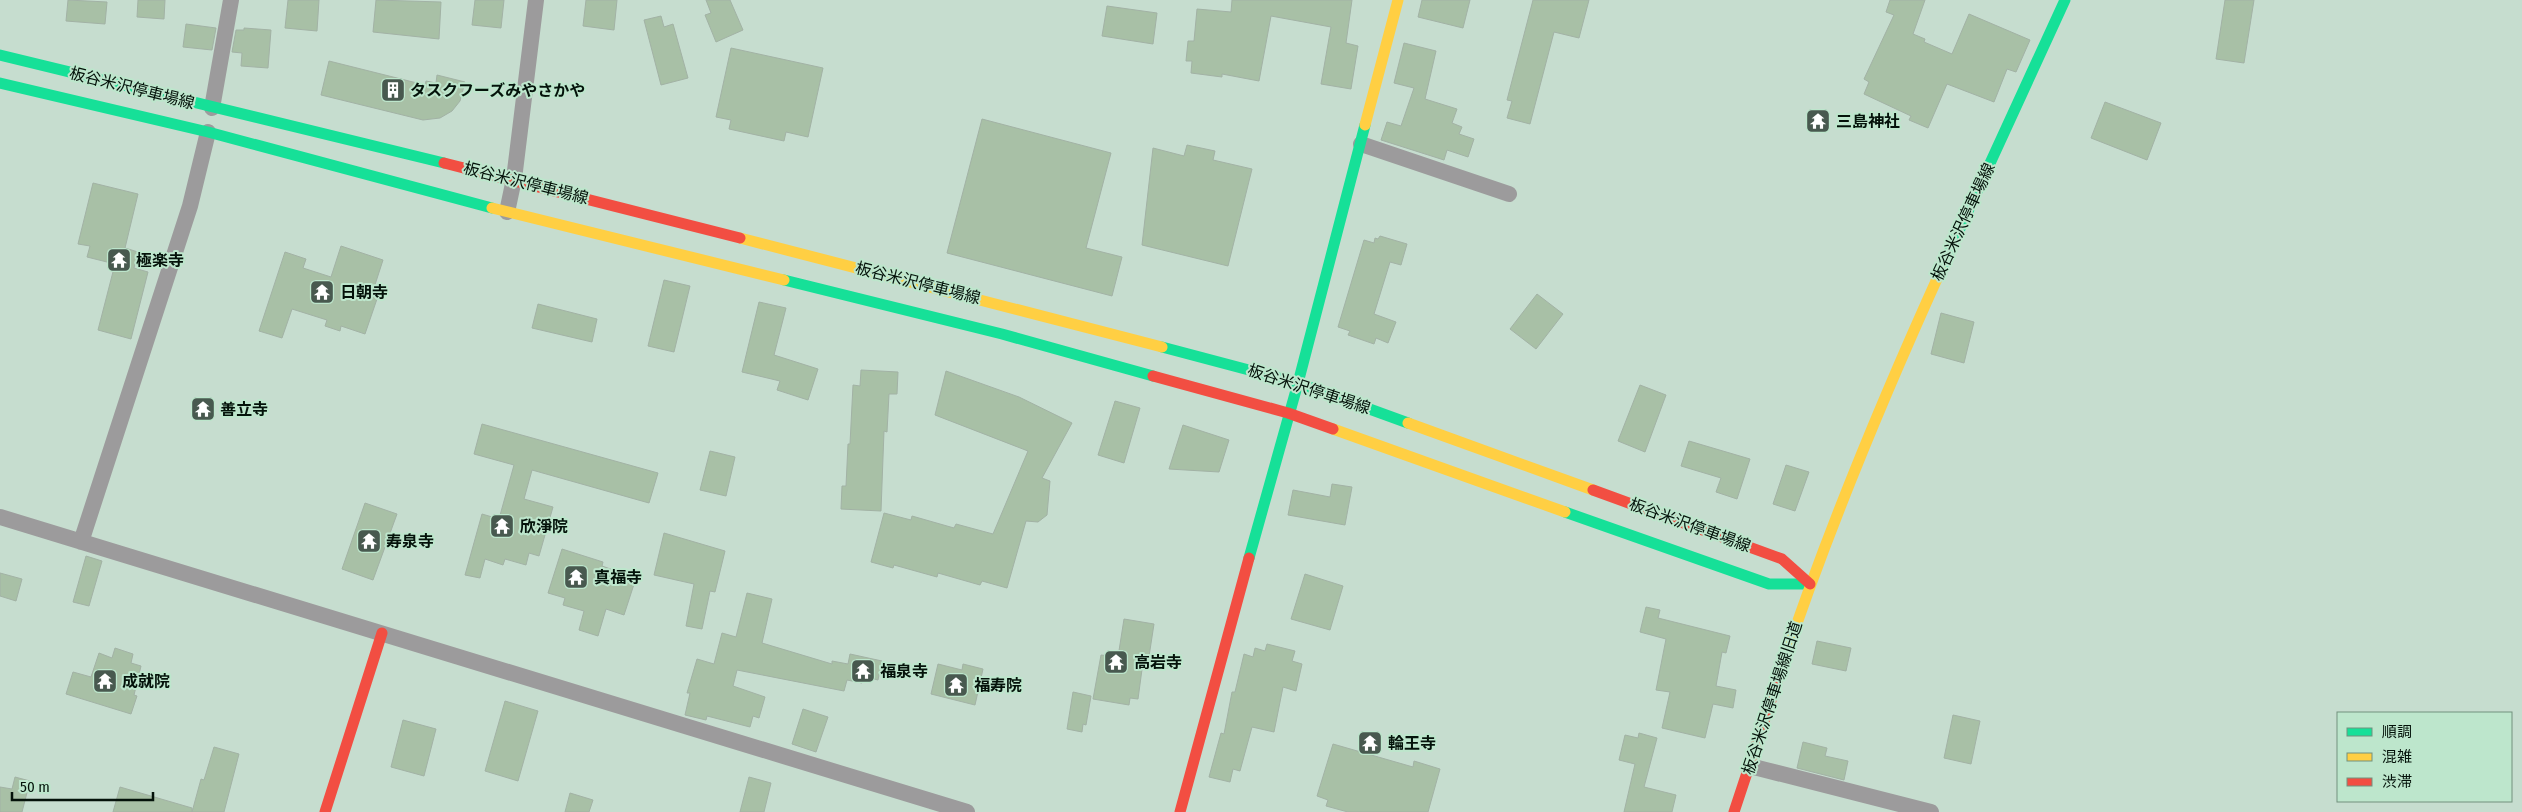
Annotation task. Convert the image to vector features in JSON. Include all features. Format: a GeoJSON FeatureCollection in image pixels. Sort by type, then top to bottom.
{"type":"FeatureCollection","features":[{"type":"Feature","properties":{"kind":"main road"},"geometry":{"type":"LineString","coordinates":[[1180,812],[1288,413],[1298,383],[1398,0]]}},
{"type":"Feature","properties":{"kind":"main road","name":"板谷米沢停車場線"},"geometry":{"type":"LineString","coordinates":[[1810,584],[1896,369],[2065,0]]}},
{"type":"Feature","properties":{"kind":"main road","name":"板谷米沢停車場線"},"geometry":{"type":"LineString","coordinates":[[0,55],[212,108],[514,179],[714,232],[1010,306],[1298,383],[1782,558],[1810,584]]}},
{"type":"Feature","properties":{"kind":"main road","name":"板谷米沢停車場線"},"geometry":{"type":"LineString","coordinates":[[0,83],[208,132],[508,212],[1002,334],[1288,413],[1769,584],[1810,584]]}},
{"type":"Feature","properties":{"kind":"main road","name":"板谷米沢停車場線旧道"},"geometry":{"type":"LineString","coordinates":[[1734,812],[1810,584]]}},
{"type":"Feature","properties":{"kind":"main road"},"geometry":{"type":"LineString","coordinates":[[325,812],[382,633]]}},
{"type":"Feature","properties":{"kind":"street"},"geometry":{"type":"LineString","coordinates":[[212,108],[231,0]]}},
{"type":"Feature","properties":{"kind":"street"},"geometry":{"type":"LineString","coordinates":[[508,212],[514,179],[536,0]]}},
{"type":"Feature","properties":{"kind":"street"},"geometry":{"type":"LineString","coordinates":[[81,542],[190,206],[208,132]]}},
{"type":"Feature","properties":{"kind":"street"},"geometry":{"type":"LineString","coordinates":[[1361,144],[1509,194]]}},
{"type":"Feature","properties":{"kind":"street"},"geometry":{"type":"LineString","coordinates":[[0,517],[967,812]]}},
{"type":"Feature","properties":{"kind":"street"},"geometry":{"type":"LineString","coordinates":[[1750,766],[1931,812]]}},
{"type":"Feature","properties":{"kind":"building"},"geometry":{"type":"Polygon","coordinates":[[[68,0],[107,2],[105,24],[66,21],[68,0]]]}},
{"type":"Feature","properties":{"kind":"building"},"geometry":{"type":"Polygon","coordinates":[[[138,0],[165,0],[164,19],[137,17],[138,0]]]}},
{"type":"Feature","properties":{"kind":"building"},"geometry":{"type":"Polygon","coordinates":[[[288,0],[319,0],[317,31],[285,28],[288,0]]]}},
{"type":"Feature","properties":{"kind":"building"},"geometry":{"type":"Polygon","coordinates":[[[376,0],[441,2],[439,39],[373,32],[376,0]]]}},
{"type":"Feature","properties":{"kind":"building"},"geometry":{"type":"Polygon","coordinates":[[[475,0],[504,0],[501,28],[472,25],[475,0]]]}},
{"type":"Feature","properties":{"kind":"building"},"geometry":{"type":"Polygon","coordinates":[[[586,0],[617,0],[614,30],[583,26],[586,0]]]}},
{"type":"Feature","properties":{"kind":"building"},"geometry":{"type":"Polygon","coordinates":[[[706,0],[730,0],[743,30],[716,42],[705,15],[711,13],[706,0]]]}},
{"type":"Feature","properties":{"kind":"building"},"geometry":{"type":"Polygon","coordinates":[[[1232,0],[1352,0],[1346,43],[1358,46],[1351,89],[1321,84],[1331,27],[1271,16],[1259,81],[1222,74],[1222,77],[1191,73],[1192,61],[1186,61],[1188,41],[1194,41],[1197,9],[1231,12],[1232,0]]]}},
{"type":"Feature","properties":{"kind":"building"},"geometry":{"type":"Polygon","coordinates":[[[1422,0],[1470,0],[1463,28],[1418,17],[1422,0]]]}},
{"type":"Feature","properties":{"kind":"building"},"geometry":{"type":"Polygon","coordinates":[[[1533,0],[1589,0],[1579,38],[1554,32],[1530,124],[1507,118],[1512,101],[1507,100],[1533,0]]]}},
{"type":"Feature","properties":{"kind":"building"},"geometry":{"type":"Polygon","coordinates":[[[1890,0],[1925,0],[1913,34],[1925,39],[1924,42],[1952,54],[1969,14],[2030,40],[2016,72],[2007,69],[1994,102],[1947,84],[1928,128],[1909,120],[1911,116],[1864,94],[1869,82],[1864,79],[1894,15],[1886,12],[1890,0]]]}},
{"type":"Feature","properties":{"kind":"building"},"geometry":{"type":"Polygon","coordinates":[[[2225,0],[2254,0],[2244,63],[2216,59],[2225,0]]]}},
{"type":"Feature","properties":{"kind":"building"},"geometry":{"type":"Polygon","coordinates":[[[1107,6],[1157,13],[1153,44],[1102,36],[1107,6]]]}},
{"type":"Feature","properties":{"kind":"building"},"geometry":{"type":"Polygon","coordinates":[[[661,16],[664,27],[673,24],[688,78],[661,85],[644,20],[661,16]]]}},
{"type":"Feature","properties":{"kind":"building"},"geometry":{"type":"Polygon","coordinates":[[[186,24],[216,28],[212,50],[183,47],[186,24]]]}},
{"type":"Feature","properties":{"kind":"building"},"geometry":{"type":"Polygon","coordinates":[[[244,28],[271,30],[268,68],[241,66],[242,53],[232,52],[236,30],[244,30],[244,28]]]}},
{"type":"Feature","properties":{"kind":"building"},"geometry":{"type":"Polygon","coordinates":[[[1404,43],[1436,51],[1425,99],[1457,109],[1452,123],[1462,127],[1459,134],[1474,139],[1468,157],[1447,150],[1444,160],[1381,140],[1387,122],[1401,126],[1414,88],[1394,83],[1404,43]]]}},
{"type":"Feature","properties":{"kind":"building"},"geometry":{"type":"Polygon","coordinates":[[[731,48],[823,68],[808,137],[786,132],[784,141],[729,129],[731,120],[716,117],[731,48]]]}},
{"type":"Feature","properties":{"kind":"building","name":"タスクフーズみやさかや"},"geometry":{"type":"Polygon","coordinates":[[[329,61],[425,85],[426,81],[436,83],[437,75],[465,82],[460,101],[452,111],[440,118],[423,120],[321,95],[329,61]]]}},
{"type":"Feature","properties":{"kind":"building"},"geometry":{"type":"Polygon","coordinates":[[[2105,102],[2161,123],[2147,160],[2091,138],[2105,102]]]}},
{"type":"Feature","properties":{"kind":"building"},"geometry":{"type":"Polygon","coordinates":[[[982,119],[1111,153],[1086,248],[1122,257],[1112,296],[947,253],[982,119]]]}},
{"type":"Feature","properties":{"kind":"building"},"geometry":{"type":"Polygon","coordinates":[[[1187,145],[1215,151],[1213,160],[1252,169],[1228,266],[1142,245],[1153,148],[1184,156],[1187,145]]]}},
{"type":"Feature","properties":{"kind":"building","name":"極楽寺"},"geometry":{"type":"Polygon","coordinates":[[[93,183],[138,194],[125,248],[138,252],[134,268],[148,272],[131,339],[98,330],[115,264],[87,257],[90,246],[78,244],[93,183]]]}},
{"type":"Feature","properties":{"kind":"building"},"geometry":{"type":"Polygon","coordinates":[[[1380,236],[1407,244],[1401,265],[1390,262],[1374,314],[1396,322],[1388,343],[1376,338],[1374,344],[1348,335],[1350,331],[1338,327],[1364,240],[1374,243],[1375,238],[1378,239],[1380,236]]]}},
{"type":"Feature","properties":{"kind":"building","name":"日朝寺"},"geometry":{"type":"Polygon","coordinates":[[[341,246],[383,260],[372,294],[378,296],[365,334],[341,326],[340,331],[325,326],[327,320],[292,309],[282,338],[259,331],[285,252],[306,259],[303,268],[331,277],[341,246]]]}},
{"type":"Feature","properties":{"kind":"building"},"geometry":{"type":"Polygon","coordinates":[[[664,280],[690,286],[674,352],[648,346],[664,280]]]}},
{"type":"Feature","properties":{"kind":"building"},"geometry":{"type":"Polygon","coordinates":[[[1537,294],[1563,314],[1536,349],[1510,329],[1537,294]]]}},
{"type":"Feature","properties":{"kind":"building"},"geometry":{"type":"Polygon","coordinates":[[[759,302],[786,308],[774,355],[818,369],[808,400],[777,390],[780,381],[742,372],[759,302]]]}},
{"type":"Feature","properties":{"kind":"building"},"geometry":{"type":"Polygon","coordinates":[[[538,304],[597,319],[592,342],[532,328],[538,304]]]}},
{"type":"Feature","properties":{"kind":"building"},"geometry":{"type":"Polygon","coordinates":[[[1941,313],[1974,322],[1964,363],[1931,354],[1941,313]]]}},
{"type":"Feature","properties":{"kind":"building"},"geometry":{"type":"Polygon","coordinates":[[[861,370],[898,372],[897,394],[889,394],[887,432],[884,431],[881,511],[841,509],[842,486],[846,486],[853,385],[860,386],[861,370]]]}},
{"type":"Feature","properties":{"kind":"building"},"geometry":{"type":"Polygon","coordinates":[[[946,371],[1019,397],[1072,423],[1042,478],[1050,481],[1047,515],[1038,522],[1026,521],[1007,588],[982,581],[980,585],[938,573],[937,577],[894,565],[893,568],[871,562],[884,513],[911,520],[912,516],[954,528],[956,524],[993,534],[1028,451],[935,415],[946,371]]]}},
{"type":"Feature","properties":{"kind":"building"},"geometry":{"type":"Polygon","coordinates":[[[1640,385],[1666,395],[1645,452],[1618,441],[1640,385]]]}},
{"type":"Feature","properties":{"kind":"building"},"geometry":{"type":"Polygon","coordinates":[[[1115,401],[1140,408],[1124,463],[1098,455],[1115,401]]]}},
{"type":"Feature","properties":{"kind":"building"},"geometry":{"type":"Polygon","coordinates":[[[482,424],[658,473],[649,503],[532,470],[524,499],[553,507],[539,556],[529,553],[526,565],[505,559],[503,565],[485,559],[480,578],[465,575],[482,514],[499,519],[514,465],[474,454],[482,424]]]}},
{"type":"Feature","properties":{"kind":"building"},"geometry":{"type":"Polygon","coordinates":[[[1183,425],[1229,440],[1219,472],[1169,469],[1183,425]]]}},
{"type":"Feature","properties":{"kind":"building"},"geometry":{"type":"Polygon","coordinates":[[[1689,441],[1750,459],[1737,499],[1716,492],[1721,478],[1681,466],[1689,441]]]}},
{"type":"Feature","properties":{"kind":"building"},"geometry":{"type":"Polygon","coordinates":[[[710,451],[735,457],[726,496],[700,490],[710,451]]]}},
{"type":"Feature","properties":{"kind":"building"},"geometry":{"type":"Polygon","coordinates":[[[1786,465],[1809,472],[1795,511],[1773,504],[1786,465]]]}},
{"type":"Feature","properties":{"kind":"building"},"geometry":{"type":"Polygon","coordinates":[[[1332,484],[1352,487],[1345,525],[1288,515],[1293,490],[1330,497],[1332,484]]]}},
{"type":"Feature","properties":{"kind":"building","name":"寿泉寺"},"geometry":{"type":"Polygon","coordinates":[[[365,503],[397,514],[373,580],[342,569],[365,503]]]}},
{"type":"Feature","properties":{"kind":"building"},"geometry":{"type":"Polygon","coordinates":[[[664,533],[725,551],[715,592],[710,591],[702,629],[686,626],[694,584],[654,575],[664,533]]]}},
{"type":"Feature","properties":{"kind":"building","name":"真福寺"},"geometry":{"type":"Polygon","coordinates":[[[562,549],[603,562],[602,566],[636,578],[624,615],[606,609],[598,636],[579,630],[584,611],[563,605],[565,598],[548,593],[562,549]]]}},
{"type":"Feature","properties":{"kind":"building"},"geometry":{"type":"Polygon","coordinates":[[[86,556],[102,561],[89,606],[73,602],[86,556]]]}},
{"type":"Feature","properties":{"kind":"building"},"geometry":{"type":"Polygon","coordinates":[[[0,573],[22,579],[16,601],[0,596],[0,573]]]}},
{"type":"Feature","properties":{"kind":"building"},"geometry":{"type":"Polygon","coordinates":[[[1305,574],[1343,586],[1330,630],[1291,619],[1305,574]]]}},
{"type":"Feature","properties":{"kind":"building"},"geometry":{"type":"Polygon","coordinates":[[[747,593],[772,599],[762,643],[832,664],[832,661],[848,664],[850,654],[882,661],[878,680],[863,676],[862,683],[847,680],[844,691],[737,670],[733,686],[765,697],[759,718],[753,716],[750,727],[707,716],[706,720],[685,715],[690,693],[687,693],[697,659],[714,664],[722,633],[736,637],[747,593]]]}},
{"type":"Feature","properties":{"kind":"building"},"geometry":{"type":"Polygon","coordinates":[[[1646,607],[1660,610],[1658,618],[1730,636],[1726,653],[1722,652],[1716,686],[1736,690],[1733,708],[1713,704],[1705,738],[1662,728],[1670,692],[1656,690],[1666,639],[1640,632],[1646,607]]]}},
{"type":"Feature","properties":{"kind":"building","name":"高岩寺"},"geometry":{"type":"Polygon","coordinates":[[[1124,619],[1154,624],[1148,663],[1143,662],[1138,699],[1130,698],[1129,705],[1093,699],[1101,655],[1118,657],[1124,619]]]}},
{"type":"Feature","properties":{"kind":"building"},"geometry":{"type":"Polygon","coordinates":[[[1817,641],[1851,648],[1846,671],[1812,664],[1817,641]]]}},
{"type":"Feature","properties":{"kind":"building"},"geometry":{"type":"Polygon","coordinates":[[[1267,644],[1295,651],[1292,661],[1302,664],[1296,691],[1283,687],[1274,732],[1252,727],[1240,771],[1233,769],[1230,782],[1209,777],[1221,733],[1224,734],[1232,692],[1235,692],[1244,654],[1253,657],[1255,648],[1265,651],[1267,644]]]}},
{"type":"Feature","properties":{"kind":"building","name":"成就院"},"geometry":{"type":"Polygon","coordinates":[[[115,648],[133,654],[131,663],[141,666],[134,695],[137,696],[131,714],[66,694],[73,672],[91,677],[99,653],[112,658],[115,648]]]}},
{"type":"Feature","properties":{"kind":"building","name":"福寿院"},"geometry":{"type":"Polygon","coordinates":[[[938,664],[962,670],[963,664],[983,669],[975,705],[931,694],[938,664]]]}},
{"type":"Feature","properties":{"kind":"building"},"geometry":{"type":"Polygon","coordinates":[[[1073,692],[1091,696],[1086,725],[1083,724],[1082,732],[1067,729],[1073,692]]]}},
{"type":"Feature","properties":{"kind":"building"},"geometry":{"type":"Polygon","coordinates":[[[505,701],[538,711],[518,781],[485,771],[505,701]]]}},
{"type":"Feature","properties":{"kind":"building"},"geometry":{"type":"Polygon","coordinates":[[[803,709],[828,717],[816,752],[792,744],[803,709]]]}},
{"type":"Feature","properties":{"kind":"building"},"geometry":{"type":"Polygon","coordinates":[[[1953,715],[1980,721],[1971,764],[1944,758],[1953,715]]]}},
{"type":"Feature","properties":{"kind":"building"},"geometry":{"type":"Polygon","coordinates":[[[403,720],[436,729],[424,776],[391,767],[403,720]]]}},
{"type":"Feature","properties":{"kind":"building"},"geometry":{"type":"Polygon","coordinates":[[[1639,733],[1657,738],[1644,787],[1676,795],[1672,812],[1624,812],[1635,764],[1619,760],[1625,735],[1638,738],[1639,733]]]}},
{"type":"Feature","properties":{"kind":"building"},"geometry":{"type":"Polygon","coordinates":[[[1803,742],[1827,748],[1825,756],[1848,761],[1844,780],[1797,768],[1803,742]]]}},
{"type":"Feature","properties":{"kind":"building"},"geometry":{"type":"Polygon","coordinates":[[[1333,744],[1413,767],[1414,761],[1440,769],[1428,812],[1348,812],[1326,806],[1328,800],[1317,796],[1333,744]]]}},
{"type":"Feature","properties":{"kind":"building"},"geometry":{"type":"Polygon","coordinates":[[[214,747],[239,754],[224,812],[192,812],[201,779],[204,780],[214,747]]]}},
{"type":"Feature","properties":{"kind":"building"},"geometry":{"type":"Polygon","coordinates":[[[15,777],[30,781],[22,812],[0,812],[0,787],[12,789],[15,777]]]}},
{"type":"Feature","properties":{"kind":"building"},"geometry":{"type":"Polygon","coordinates":[[[749,777],[771,783],[764,812],[740,812],[749,777]]]}},
{"type":"Feature","properties":{"kind":"building"},"geometry":{"type":"Polygon","coordinates":[[[120,787],[192,808],[192,812],[113,812],[120,787]]]}},
{"type":"Feature","properties":{"kind":"building"},"geometry":{"type":"Polygon","coordinates":[[[570,793],[593,800],[589,812],[565,812],[570,793]]]}},
{"type":"Feature","properties":{"kind":"traffic: fast"},"geometry":{"type":"LineString","coordinates":[[1941,270],[2065,0]]}},
{"type":"Feature","properties":{"kind":"traffic: fast"},"geometry":{"type":"LineString","coordinates":[[0,55],[444,163]]}},
{"type":"Feature","properties":{"kind":"traffic: fast"},"geometry":{"type":"LineString","coordinates":[[0,83],[208,132],[492,208]]}},
{"type":"Feature","properties":{"kind":"traffic: fast"},"geometry":{"type":"LineString","coordinates":[[1249,558],[1298,383],[1365,125]]}},
{"type":"Feature","properties":{"kind":"traffic: fast"},"geometry":{"type":"LineString","coordinates":[[784,280],[1002,334],[1153,376]]}},
{"type":"Feature","properties":{"kind":"traffic: fast"},"geometry":{"type":"LineString","coordinates":[[1162,347],[1298,383],[1408,423]]}},
{"type":"Feature","properties":{"kind":"traffic: fast"},"geometry":{"type":"LineString","coordinates":[[1565,512],[1769,584],[1810,584]]}},
{"type":"Feature","properties":{"kind":"traffic: slow"},"geometry":{"type":"LineString","coordinates":[[1365,125],[1398,0]]}},
{"type":"Feature","properties":{"kind":"traffic: slow"},"geometry":{"type":"LineString","coordinates":[[492,208],[784,280]]}},
{"type":"Feature","properties":{"kind":"traffic: slow"},"geometry":{"type":"LineString","coordinates":[[740,238],[1162,347]]}},
{"type":"Feature","properties":{"kind":"traffic: slow"},"geometry":{"type":"LineString","coordinates":[[1782,667],[1856,467],[1941,270]]}},
{"type":"Feature","properties":{"kind":"traffic: slow"},"geometry":{"type":"LineString","coordinates":[[1408,423],[1593,490]]}},
{"type":"Feature","properties":{"kind":"traffic: slow"},"geometry":{"type":"LineString","coordinates":[[1333,429],[1565,512]]}},
{"type":"Feature","properties":{"kind":"traffic: jam"},"geometry":{"type":"LineString","coordinates":[[444,163],[740,238]]}},
{"type":"Feature","properties":{"kind":"traffic: jam"},"geometry":{"type":"LineString","coordinates":[[1153,376],[1288,413],[1333,429]]}},
{"type":"Feature","properties":{"kind":"traffic: jam"},"geometry":{"type":"LineString","coordinates":[[1593,490],[1782,559],[1810,584]]}},
{"type":"Feature","properties":{"kind":"traffic: jam"},"geometry":{"type":"LineString","coordinates":[[1180,812],[1249,558]]}},
{"type":"Feature","properties":{"kind":"traffic: jam"},"geometry":{"type":"LineString","coordinates":[[325,812],[382,633]]}},
{"type":"Feature","properties":{"kind":"traffic: jam"},"geometry":{"type":"LineString","coordinates":[[1734,812],[1782,667]]}},
{"type":"Feature","properties":{"kind":"place","name":"タスクフーズみやさかや"},"geometry":{"type":"Point","coordinates":[393,90]}},
{"type":"Feature","properties":{"kind":"place","name":"三島神社"},"geometry":{"type":"Point","coordinates":[1818,121]}},
{"type":"Feature","properties":{"kind":"place","name":"極楽寺"},"geometry":{"type":"Point","coordinates":[119,260]}},
{"type":"Feature","properties":{"kind":"place","name":"日朝寺"},"geometry":{"type":"Point","coordinates":[322,292]}},
{"type":"Feature","properties":{"kind":"place","name":"善立寺"},"geometry":{"type":"Point","coordinates":[203,409]}},
{"type":"Feature","properties":{"kind":"place","name":"欣淨院"},"geometry":{"type":"Point","coordinates":[502,526]}},
{"type":"Feature","properties":{"kind":"place","name":"寿泉寺"},"geometry":{"type":"Point","coordinates":[369,541]}},
{"type":"Feature","properties":{"kind":"place","name":"真福寺"},"geometry":{"type":"Point","coordinates":[576,577]}},
{"type":"Feature","properties":{"kind":"place","name":"高岩寺"},"geometry":{"type":"Point","coordinates":[1116,662]}},
{"type":"Feature","properties":{"kind":"place","name":"福泉寺"},"geometry":{"type":"Point","coordinates":[863,671]}},
{"type":"Feature","properties":{"kind":"place","name":"成就院"},"geometry":{"type":"Point","coordinates":[105,681]}},
{"type":"Feature","properties":{"kind":"place","name":"福寿院"},"geometry":{"type":"Point","coordinates":[956,685]}},
{"type":"Feature","properties":{"kind":"place","name":"輪王寺"},"geometry":{"type":"Point","coordinates":[1370,743]}}]}
